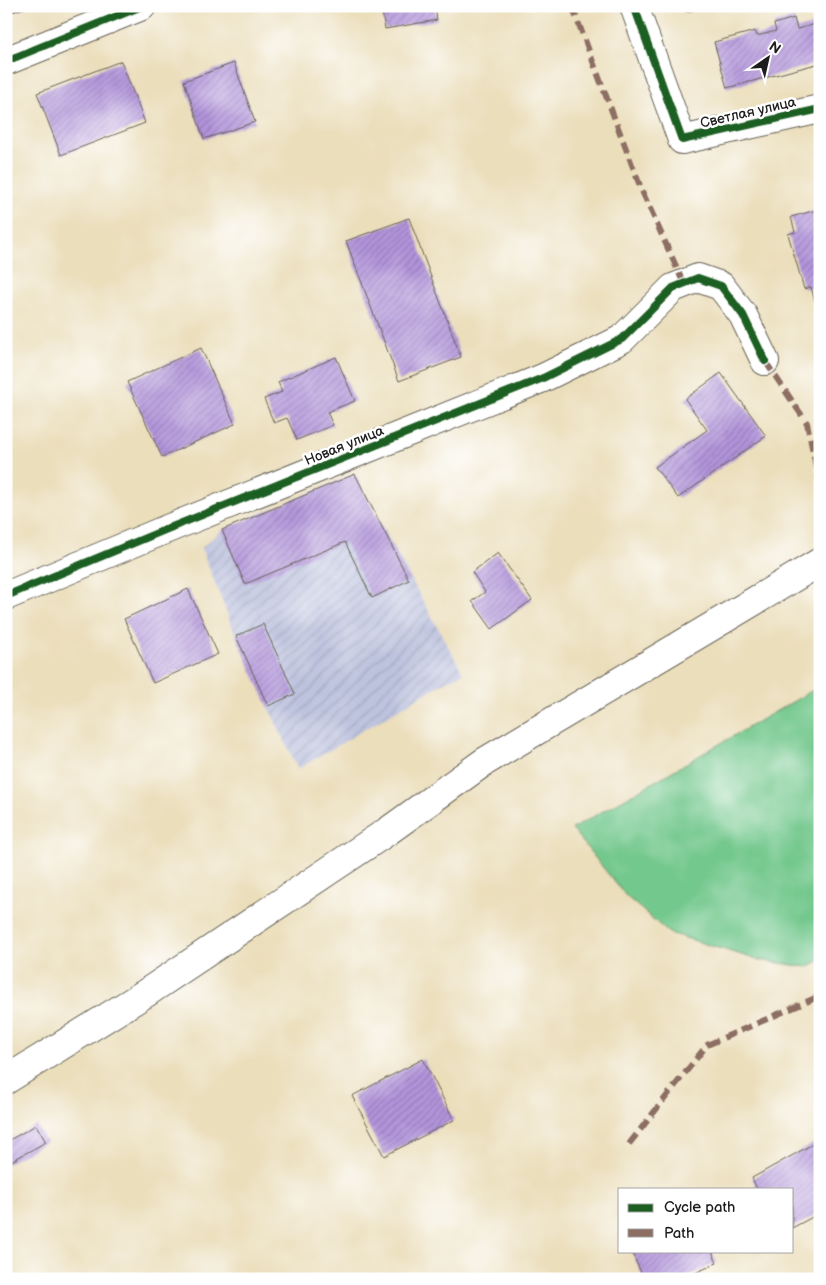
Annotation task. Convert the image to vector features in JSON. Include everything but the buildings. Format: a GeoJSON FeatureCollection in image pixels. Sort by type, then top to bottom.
{"type":"FeatureCollection","features":[{"type":"Feature","properties":{"kind":"street"},"geometry":{"type":"LineString","coordinates":[[6,61],[142,6]]}},
{"type":"Feature","properties":{"kind":"street","name":"Светлая улица"},"geometry":{"type":"LineString","coordinates":[[634,6],[682,140],[820,108]]}},
{"type":"Feature","properties":{"kind":"street","name":"Новая улица"},"geometry":{"type":"LineString","coordinates":[[6,596],[167,529],[543,378],[622,339],[673,288],[698,278],[721,286],[743,315],[765,361]]}},
{"type":"Feature","properties":{"kind":"street"},"geometry":{"type":"LineString","coordinates":[[6,1080],[146,993],[388,831],[484,762],[820,562]]}},
{"type":"Feature","properties":{"kind":"shaded area"},"geometry":{"type":"Polygon","coordinates":[[[355,474],[463,673],[441,684],[298,769],[236,636],[201,548],[222,530],[355,474]]]}},
{"type":"Feature","properties":{"kind":"green space"},"geometry":{"type":"Polygon","coordinates":[[[820,686],[820,960],[807,967],[758,960],[669,933],[626,896],[572,829],[820,686]]]}},
{"type":"Feature","properties":{"kind":"marked path"},"geometry":{"type":"LineString","coordinates":[[572,6],[642,191],[684,284]]}},
{"type":"Feature","properties":{"kind":"marked path"},"geometry":{"type":"LineString","coordinates":[[765,361],[807,423],[820,486]]}},
{"type":"Feature","properties":{"kind":"marked path"},"geometry":{"type":"LineString","coordinates":[[629,1144],[707,1045],[820,996]]}},
{"type":"Feature","properties":{"kind":"cycle path"},"geometry":{"type":"LineString","coordinates":[[6,61],[142,6]]}},
{"type":"Feature","properties":{"kind":"cycle path"},"geometry":{"type":"LineString","coordinates":[[634,6],[682,140],[820,109]]}},
{"type":"Feature","properties":{"kind":"cycle path"},"geometry":{"type":"LineString","coordinates":[[6,596],[167,529],[543,378],[622,339],[673,288],[698,278],[721,286],[743,315],[765,361]]}}]}
